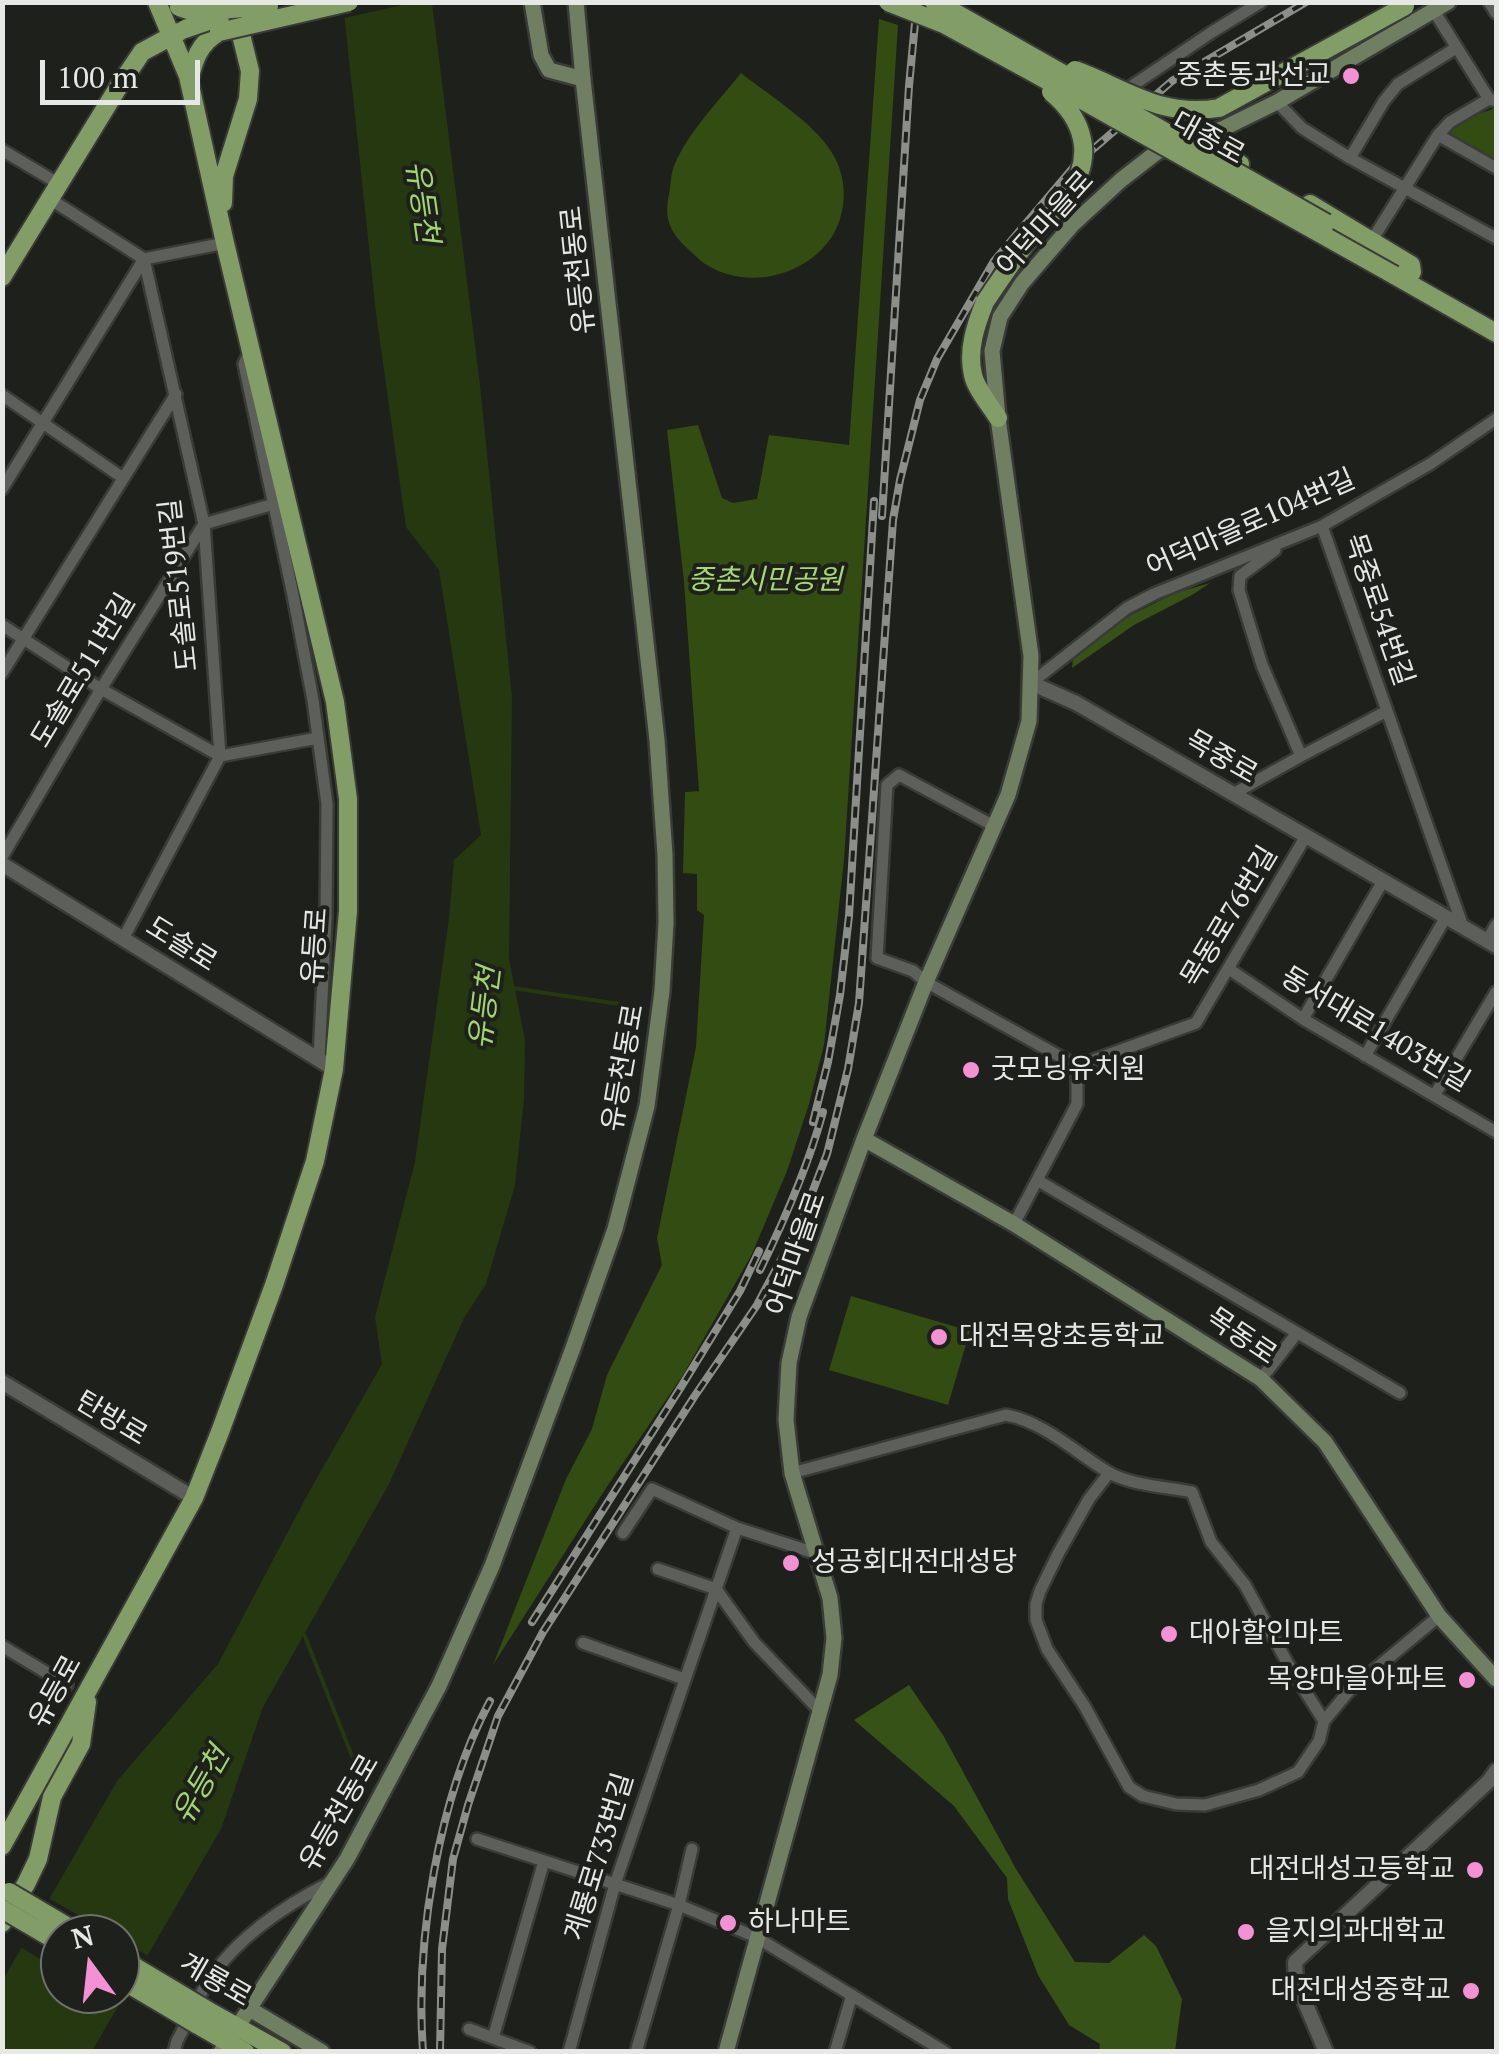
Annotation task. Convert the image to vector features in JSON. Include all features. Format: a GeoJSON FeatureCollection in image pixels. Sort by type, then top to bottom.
{"type":"FeatureCollection","features":[{"type":"Feature","properties":{"kind":"main road","name":"유등로"},"geometry":{"type":"LineString","coordinates":[[2,1846],[194,1498],[267,1304],[316,1161],[348,911],[348,799],[335,702],[178,32],[157,2]]}},
{"type":"Feature","properties":{"kind":"main road"},"geometry":{"type":"LineString","coordinates":[[224,235],[224,176],[248,99],[250,71],[234,2]]}},
{"type":"Feature","properties":{"kind":"main road"},"geometry":{"type":"LineString","coordinates":[[189,82],[194,60],[208,38],[218,32],[349,2]]}},
{"type":"Feature","properties":{"kind":"main road"},"geometry":{"type":"LineString","coordinates":[[532,2],[541,55],[549,70],[583,79]]}},
{"type":"Feature","properties":{"kind":"main road","name":"유등천동로"},"geometry":{"type":"LineString","coordinates":[[237,2025],[355,1844],[439,1686],[492,1566],[573,1348],[615,1229],[647,1106],[662,992],[665,855],[657,740],[576,2]]}},
{"type":"Feature","properties":{"kind":"main road","name":"대종로"},"geometry":{"type":"LineString","coordinates":[[888,2],[1038,67]]}},
{"type":"Feature","properties":{"kind":"main road","name":"대종로"},"geometry":{"type":"LineString","coordinates":[[934,2],[1038,67],[1404,274],[1496,320]]}},
{"type":"Feature","properties":{"kind":"main road"},"geometry":{"type":"LineString","coordinates":[[2,276],[142,52],[213,18],[276,4]]}},
{"type":"Feature","properties":{"kind":"main road"},"geometry":{"type":"LineString","coordinates":[[177,5],[194,12],[276,4]]}},
{"type":"Feature","properties":{"kind":"main road"},"geometry":{"type":"LineString","coordinates":[[1038,67],[1104,81],[1142,101],[1179,110],[1219,108],[1408,4]]}},
{"type":"Feature","properties":{"kind":"main road","name":"어덕마을로"},"geometry":{"type":"LineString","coordinates":[[726,2052],[830,1675],[834,1638],[830,1598],[792,1473],[786,1420],[789,1363],[799,1317],[926,982],[1008,795],[1029,721],[1030,656],[992,351],[1000,317],[1022,284],[1072,225],[1120,180],[1158,152],[1224,128],[1277,102],[1441,7]]}},
{"type":"Feature","properties":{"kind":"main road"},"geometry":{"type":"LineString","coordinates":[[178,32],[202,28],[218,32]]}},
{"type":"Feature","properties":{"kind":"main road"},"geometry":{"type":"LineString","coordinates":[[998,418],[973,377],[976,326],[985,302],[1012,261],[1066,198],[1078,180],[1082,164],[1082,134],[1076,119],[1047,88],[1038,67]]}},
{"type":"Feature","properties":{"kind":"main road"},"geometry":{"type":"LineString","coordinates":[[1158,152],[1404,274],[1411,265],[1194,138]]}},
{"type":"Feature","properties":{"kind":"main road","name":"대종로"},"geometry":{"type":"LineString","coordinates":[[1404,274],[1496,333]]}},
{"type":"Feature","properties":{"kind":"main road","name":"목동로"},"geometry":{"type":"LineString","coordinates":[[864,1139],[1014,1224],[1261,1378],[1325,1442],[1439,1616],[1496,1678]]}},
{"type":"Feature","properties":{"kind":"main road"},"geometry":{"type":"LineString","coordinates":[[2,1922],[38,1859],[52,1797],[81,1744],[88,1690]]}},
{"type":"Feature","properties":{"kind":"main road"},"geometry":{"type":"LineString","coordinates":[[5,1896],[41,1914]]}},
{"type":"Feature","properties":{"kind":"main road"},"geometry":{"type":"LineString","coordinates":[[5,1896],[40,1927]]}},
{"type":"Feature","properties":{"kind":"main road","name":"계룡로"},"geometry":{"type":"LineString","coordinates":[[140,1972],[239,2047],[282,2052]]}},
{"type":"Feature","properties":{"kind":"main road","name":"계룡로"},"geometry":{"type":"LineString","coordinates":[[140,1988],[202,2017],[237,2025],[239,2047]]}},
{"type":"Feature","properties":{"kind":"main road"},"geometry":{"type":"LineString","coordinates":[[248,2008],[322,2052]]}},
{"type":"Feature","properties":{"kind":"main road"},"geometry":{"type":"LineString","coordinates":[[239,2047],[266,2033],[299,2052]]}},
{"type":"Feature","properties":{"kind":"street"},"geometry":{"type":"LineString","coordinates":[[1084,119],[1198,40],[1261,2]]}},
{"type":"Feature","properties":{"kind":"street"},"geometry":{"type":"LineString","coordinates":[[1490,2],[1496,13]]}},
{"type":"Feature","properties":{"kind":"street","name":"어덕마을로"},"geometry":{"type":"LineString","coordinates":[[1441,7],[1456,48],[1492,100]]}},
{"type":"Feature","properties":{"kind":"street"},"geometry":{"type":"LineString","coordinates":[[1350,158],[1398,84],[1456,48]]}},
{"type":"Feature","properties":{"kind":"street"},"geometry":{"type":"LineString","coordinates":[[1372,240],[1438,135],[1450,122],[1492,100]]}},
{"type":"Feature","properties":{"kind":"street"},"geometry":{"type":"LineString","coordinates":[[1277,102],[1302,128],[1350,158],[1496,238]]}},
{"type":"Feature","properties":{"kind":"street"},"geometry":{"type":"LineString","coordinates":[[1438,135],[1496,168]]}},
{"type":"Feature","properties":{"kind":"street"},"geometry":{"type":"LineString","coordinates":[[2,150],[144,259]]}},
{"type":"Feature","properties":{"kind":"street"},"geometry":{"type":"LineString","coordinates":[[2,489],[144,259],[224,235]]}},
{"type":"Feature","properties":{"kind":"street","name":"도솔로519번길"},"geometry":{"type":"LineString","coordinates":[[144,259],[204,524],[220,756]]}},
{"type":"Feature","properties":{"kind":"street"},"geometry":{"type":"LineString","coordinates":[[252,348],[244,364],[293,595],[326,804],[326,1064]]}},
{"type":"Feature","properties":{"kind":"street"},"geometry":{"type":"LineString","coordinates":[[2,673],[176,394]]}},
{"type":"Feature","properties":{"kind":"street"},"geometry":{"type":"LineString","coordinates":[[2,395],[123,478]]}},
{"type":"Feature","properties":{"kind":"street","name":"어덕마을로104번길"},"geometry":{"type":"LineString","coordinates":[[1032,683],[1127,608],[1322,526],[1430,464],[1496,420]]}},
{"type":"Feature","properties":{"kind":"street"},"geometry":{"type":"LineString","coordinates":[[204,524],[274,504]]}},
{"type":"Feature","properties":{"kind":"street","name":"도솔로511번길"},"geometry":{"type":"LineString","coordinates":[[2,860],[101,689],[204,524]]}},
{"type":"Feature","properties":{"kind":"street","name":"목중로54번길"},"geometry":{"type":"LineString","coordinates":[[1322,526],[1463,926]]}},
{"type":"Feature","properties":{"kind":"street"},"geometry":{"type":"LineString","coordinates":[[1282,544],[1240,576],[1238,590],[1262,665],[1301,756]]}},
{"type":"Feature","properties":{"kind":"street"},"geometry":{"type":"LineString","coordinates":[[2,625],[101,689],[220,756],[318,738]]}},
{"type":"Feature","properties":{"kind":"street","name":"목중로"},"geometry":{"type":"LineString","coordinates":[[1032,683],[1076,703],[1492,944]]}},
{"type":"Feature","properties":{"kind":"street","name":"목중로54번길"},"geometry":{"type":"LineString","coordinates":[[1233,794],[1387,711]]}},
{"type":"Feature","properties":{"kind":"street"},"geometry":{"type":"LineString","coordinates":[[123,939],[220,756]]}},
{"type":"Feature","properties":{"kind":"street"},"geometry":{"type":"LineString","coordinates":[[994,826],[899,775],[887,785],[877,958],[913,971],[926,982],[1077,1066],[1078,1104],[1014,1224]]}},
{"type":"Feature","properties":{"kind":"street","name":"목동로76번길"},"geometry":{"type":"LineString","coordinates":[[1077,1066],[1196,1023],[1306,836]]}},
{"type":"Feature","properties":{"kind":"street","name":"도솔로"},"geometry":{"type":"LineString","coordinates":[[2,860],[326,1064]]}},
{"type":"Feature","properties":{"kind":"street"},"geometry":{"type":"LineString","coordinates":[[1302,1019],[1384,881]]}},
{"type":"Feature","properties":{"kind":"street"},"geometry":{"type":"LineString","coordinates":[[1366,1056],[1446,917]]}},
{"type":"Feature","properties":{"kind":"street"},"geometry":{"type":"LineString","coordinates":[[1492,944],[1496,924]]}},
{"type":"Feature","properties":{"kind":"street","name":"동서대로1403번길"},"geometry":{"type":"LineString","coordinates":[[1228,969],[1302,1019],[1496,1132]]}},
{"type":"Feature","properties":{"kind":"street"},"geometry":{"type":"LineString","coordinates":[[1434,1096],[1496,992]]}},
{"type":"Feature","properties":{"kind":"street"},"geometry":{"type":"LineString","coordinates":[[1037,1180],[1400,1393]]}},
{"type":"Feature","properties":{"kind":"street"},"geometry":{"type":"LineString","coordinates":[[1261,1378],[1297,1333]]}},
{"type":"Feature","properties":{"kind":"street","name":"탄방로"},"geometry":{"type":"LineString","coordinates":[[2,1382],[194,1498]]}},
{"type":"Feature","properties":{"kind":"street"},"geometry":{"type":"LineString","coordinates":[[792,1473],[1006,1415],[1024,1418],[1109,1473],[1192,1492],[1211,1542],[1244,1585],[1324,1721]]}},
{"type":"Feature","properties":{"kind":"street"},"geometry":{"type":"LineString","coordinates":[[1109,1473],[1088,1499],[1058,1554],[1040,1591],[1036,1620],[1047,1649],[1130,1787],[1143,1796],[1176,1804],[1205,1805],[1259,1790],[1298,1772],[1319,1741],[1324,1721],[1349,1691],[1439,1616]]}},
{"type":"Feature","properties":{"kind":"street"},"geometry":{"type":"LineString","coordinates":[[623,1534],[652,1489],[737,1528],[815,1553]]}},
{"type":"Feature","properties":{"kind":"street","name":"계룡로733번길"},"geometry":{"type":"LineString","coordinates":[[569,2052],[616,1884],[737,1528]]}},
{"type":"Feature","properties":{"kind":"street"},"geometry":{"type":"LineString","coordinates":[[658,1569],[716,1589],[754,1642],[820,1711]]}},
{"type":"Feature","properties":{"kind":"street"},"geometry":{"type":"LineString","coordinates":[[583,1644],[684,1679]]}},
{"type":"Feature","properties":{"kind":"street"},"geometry":{"type":"LineString","coordinates":[[2,1646],[67,1685]]}},
{"type":"Feature","properties":{"kind":"street"},"geometry":{"type":"LineString","coordinates":[[1326,2052],[1296,1980],[1296,1962],[1494,1778]]}},
{"type":"Feature","properties":{"kind":"street"},"geometry":{"type":"LineString","coordinates":[[478,1839],[680,1905],[756,1937],[938,2050]]}},
{"type":"Feature","properties":{"kind":"street"},"geometry":{"type":"LineString","coordinates":[[636,2052],[680,1905],[692,1849]]}},
{"type":"Feature","properties":{"kind":"street"},"geometry":{"type":"LineString","coordinates":[[493,2038],[544,1860]]}},
{"type":"Feature","properties":{"kind":"street"},"geometry":{"type":"LineString","coordinates":[[174,2052],[214,1973],[268,1920],[330,1882]]}},
{"type":"Feature","properties":{"kind":"street"},"geometry":{"type":"LineString","coordinates":[[835,2052],[852,1995]]}},
{"type":"Feature","properties":{"kind":"street"},"geometry":{"type":"LineString","coordinates":[[469,2029],[530,2052]]}},
{"type":"Feature","properties":{"kind":"green space","name":"중촌시민공원"},"geometry":{"type":"Polygon","coordinates":[[[879,19],[898,25],[844,860],[824,1045],[787,1171],[752,1254],[683,1375],[493,1665],[566,1479],[592,1429],[607,1375],[662,1265],[657,1238],[696,1047],[704,915],[697,910],[697,874],[683,873],[685,792],[699,791],[684,582],[667,430],[698,425],[722,498],[733,503],[757,499],[769,435],[849,445],[879,19]]]}},
{"type":"Feature","properties":{"kind":"green space"},"geometry":{"type":"Polygon","coordinates":[[[741,73],[818,135],[836,160],[843,182],[842,212],[832,237],[803,264],[765,277],[725,273],[705,264],[676,236],[667,215],[672,171],[680,153],[741,73]]]}},
{"type":"Feature","properties":{"kind":"green space"},"geometry":{"type":"Polygon","coordinates":[[[1496,108],[1496,162],[1444,133],[1472,116],[1496,108]]]}},
{"type":"Feature","properties":{"kind":"green space"},"geometry":{"type":"Polygon","coordinates":[[[851,1296],[970,1331],[948,1405],[829,1370],[851,1296]]]}},
{"type":"Feature","properties":{"kind":"shaded area"},"geometry":{"type":"Polygon","coordinates":[[[1210,583],[1134,625],[1072,668],[1073,659],[1129,616],[1175,593],[1210,583]]]}},
{"type":"Feature","properties":{"kind":"shaded area"},"geometry":{"type":"Polygon","coordinates":[[[909,1685],[943,1735],[1016,1869],[1075,1962],[1109,1963],[1144,1935],[1156,1946],[1182,1999],[1175,2051],[1099,2051],[1100,2044],[1069,2025],[1038,1975],[1008,1899],[1007,1878],[954,1806],[854,1720],[909,1685]]]}},
{"type":"Feature","properties":{"kind":"water","name":"유등천"},"geometry":{"type":"Polygon","coordinates":[[[343,3],[432,3],[480,385],[512,697],[509,959],[525,1040],[524,1098],[515,1185],[486,1284],[464,1318],[389,1484],[263,1707],[221,1829],[140,1968],[140,1914],[41,1914],[117,1781],[218,1664],[382,1364],[375,1317],[415,1162],[454,860],[481,835],[439,570],[406,527],[376,313],[343,3]]]}},
{"type":"Feature","properties":{"kind":"water"},"geometry":{"type":"Polygon","coordinates":[[[40,1915],[40,2014],[114,2014],[92,2051],[3,2052],[3,1980],[40,1915]]]}},
{"type":"Feature","properties":{"kind":"pier"},"geometry":{"type":"Polygon","coordinates":[[[338,2],[411,3],[340,19],[338,2]]]}},
{"type":"Feature","properties":{"kind":"pier"},"geometry":{"type":"Polygon","coordinates":[[[45,1896],[76,1914],[40,1914],[40,1959],[17,1945],[45,1896]]]}},
{"type":"Feature","properties":{"kind":"pier"},"geometry":{"type":"Polygon","coordinates":[[[140,1951],[152,1958],[140,1979],[140,1951]]]}},
{"type":"Feature","properties":{"kind":"waterway","name":"유등천"},"geometry":{"type":"LineString","coordinates":[[512,988],[626,1005]]}},
{"type":"Feature","properties":{"kind":"waterway"},"geometry":{"type":"LineString","coordinates":[[304,1634],[361,1779]]}},
{"type":"Feature","properties":{"kind":"railway"},"geometry":{"type":"LineString","coordinates":[[882,516],[917,2]]}},
{"type":"Feature","properties":{"kind":"railway"},"geometry":{"type":"LineString","coordinates":[[440,2052],[442,1949],[453,1859],[498,1716],[543,1632],[757,1305],[800,1224],[827,1154],[859,1003],[893,520],[920,400],[937,359],[994,261],[1077,163],[1172,81],[1306,2]]}},
{"type":"Feature","properties":{"kind":"railway"},"geometry":{"type":"LineString","coordinates":[[813,1122],[840,995],[849,916],[874,501]]}},
{"type":"Feature","properties":{"kind":"railway"},"geometry":{"type":"LineString","coordinates":[[760,1270],[795,1193],[823,1112]]}},
{"type":"Feature","properties":{"kind":"railway"},"geometry":{"type":"LineString","coordinates":[[532,1622],[740,1291],[759,1251]]}},
{"type":"Feature","properties":{"kind":"railway"},"geometry":{"type":"LineString","coordinates":[[423,2052],[423,1964],[434,1872],[456,1781],[490,1701]]}},
{"type":"Feature","properties":{"kind":"place","name":"중촌동과선교"},"geometry":{"type":"Point","coordinates":[1351,76]}},
{"type":"Feature","properties":{"kind":"place","name":"굿모닝유치원"},"geometry":{"type":"Point","coordinates":[971,1070]}},
{"type":"Feature","properties":{"kind":"place","name":"대전목양초등학교"},"geometry":{"type":"Point","coordinates":[939,1337]}},
{"type":"Feature","properties":{"kind":"place","name":"성공회대전대성당"},"geometry":{"type":"Point","coordinates":[791,1563]}},
{"type":"Feature","properties":{"kind":"place","name":"대아할인마트"},"geometry":{"type":"Point","coordinates":[1169,1634]}},
{"type":"Feature","properties":{"kind":"place","name":"목양마을아파트"},"geometry":{"type":"Point","coordinates":[1467,1680]}},
{"type":"Feature","properties":{"kind":"place","name":"대전대성고등학교"},"geometry":{"type":"Point","coordinates":[1475,1870]}},
{"type":"Feature","properties":{"kind":"place","name":"하나마트"},"geometry":{"type":"Point","coordinates":[728,1923]}},
{"type":"Feature","properties":{"kind":"place","name":"을지의과대학교"},"geometry":{"type":"Point","coordinates":[1246,1932]}},
{"type":"Feature","properties":{"kind":"place","name":"대전대성중학교"},"geometry":{"type":"Point","coordinates":[1471,1991]}}]}
